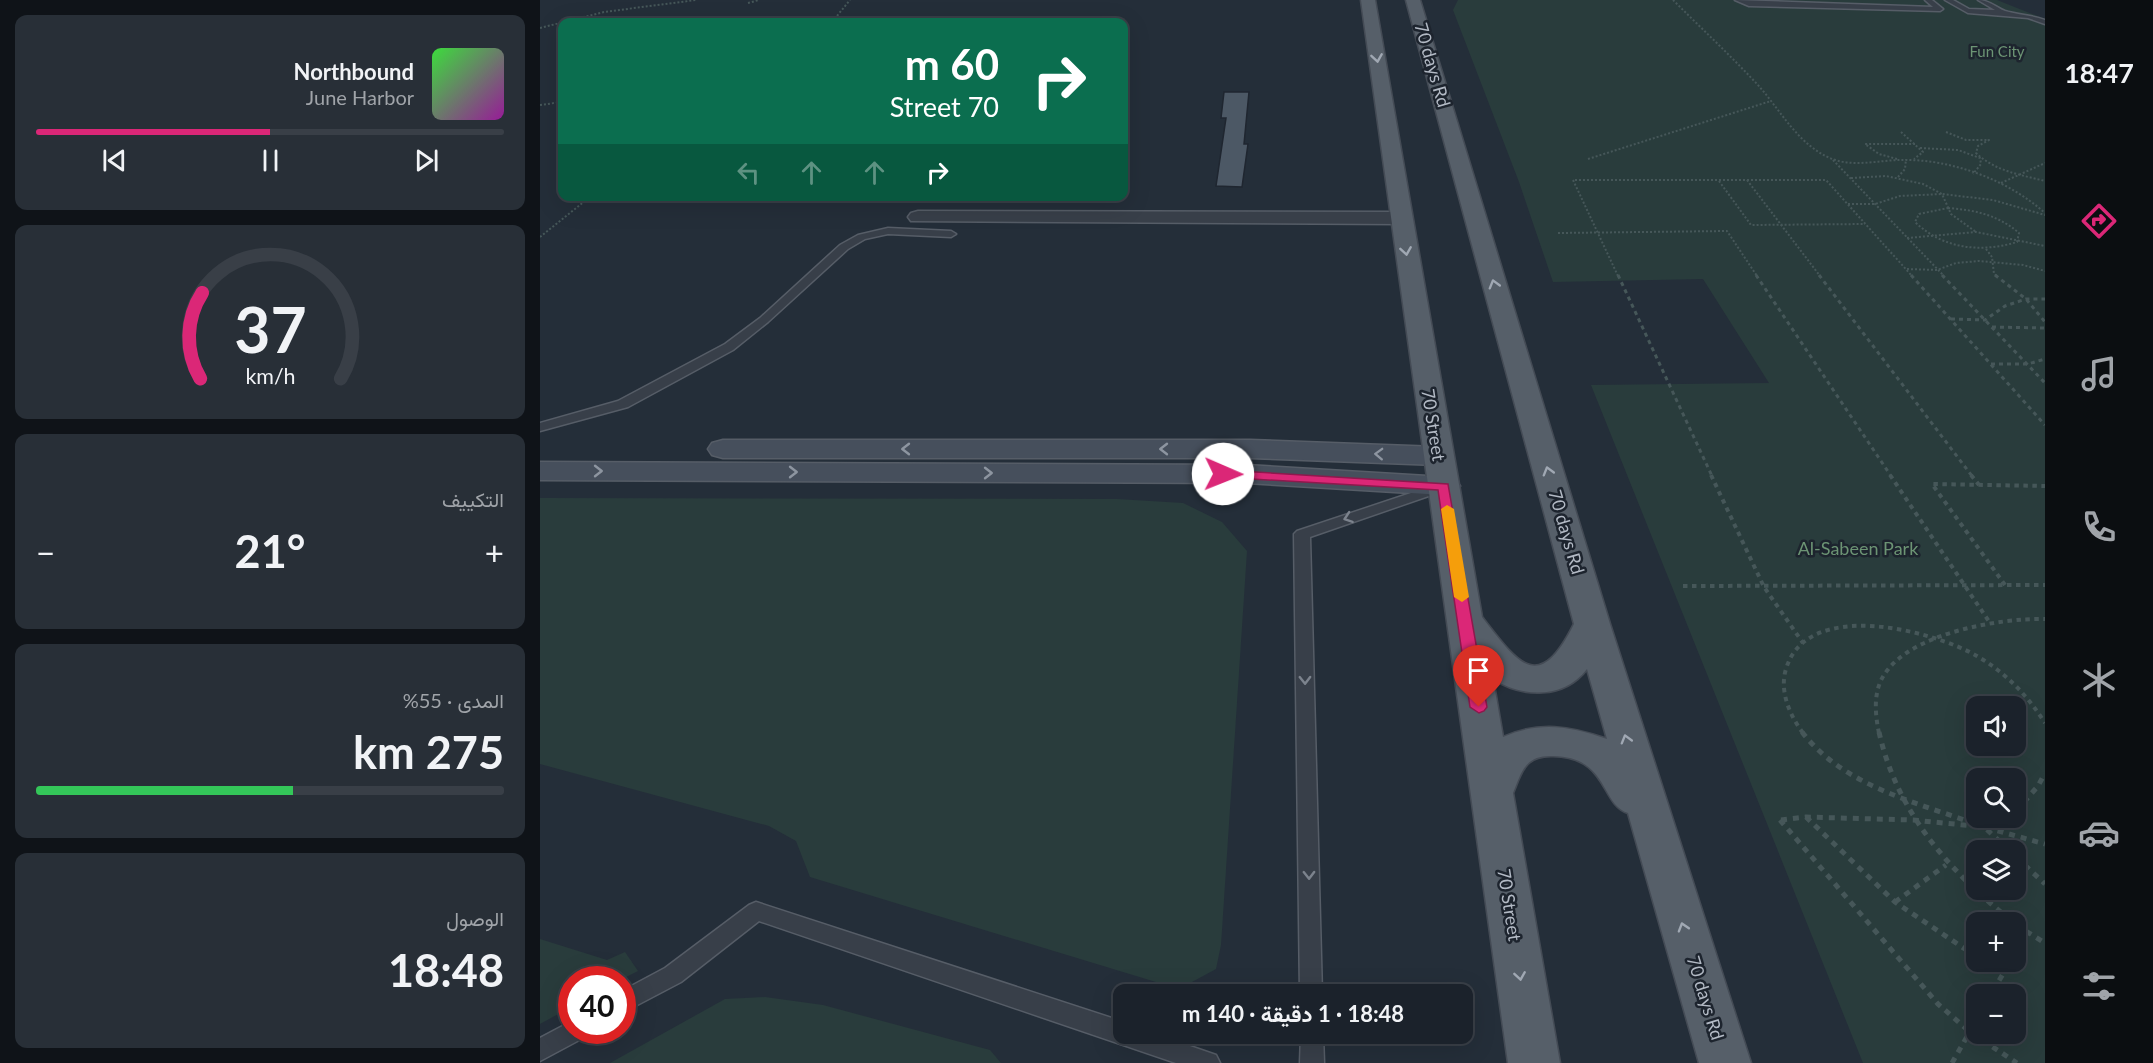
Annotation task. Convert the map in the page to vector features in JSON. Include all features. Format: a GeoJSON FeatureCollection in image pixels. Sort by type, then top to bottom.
{"type":"FeatureCollection","features":[{"type":"Feature","properties":{"kind":"main road","name":"70 Street"},"geometry":{"type":"LineString","coordinates":[[1367,1],[1466,620],[1533,1063]]}},
{"type":"Feature","properties":{"kind":"main road","name":"70 days Rd"},"geometry":{"type":"LineString","coordinates":[[1421,8],[1592,624],[1725,1063]]}},
{"type":"Feature","properties":{"kind":"main road"},"geometry":{"type":"LineString","coordinates":[[1466,620],[1498,664],[1514,676],[1531,680],[1548,680],[1566,669],[1592,624]]}},
{"type":"Feature","properties":{"kind":"main road"},"geometry":{"type":"LineString","coordinates":[[1492,794],[1510,754],[1532,742],[1558,740],[1582,745],[1604,756],[1648,815]]}},
{"type":"Feature","properties":{"kind":"street"},"geometry":{"type":"LineString","coordinates":[[918,218],[1401,218]]}},
{"type":"Feature","properties":{"kind":"street"},"geometry":{"type":"LineString","coordinates":[[540,449],[1250,449],[1438,456]]}},
{"type":"Feature","properties":{"kind":"street"},"geometry":{"type":"LineString","coordinates":[[540,471],[1246,474],[1444,486]]}},
{"type":"Feature","properties":{"kind":"lane"},"geometry":{"type":"LineString","coordinates":[[1738,0],[1749,4],[1843,4]]}},
{"type":"Feature","properties":{"kind":"lane"},"geometry":{"type":"LineString","coordinates":[[1777,0],[1833,1],[1854,8],[2004,13],[2029,16],[2045,22]]}},
{"type":"Feature","properties":{"kind":"lane"},"geometry":{"type":"LineString","coordinates":[[1867,0],[1878,9]]}},
{"type":"Feature","properties":{"kind":"lane"},"geometry":{"type":"LineString","coordinates":[[1894,0],[1907,9]]}},
{"type":"Feature","properties":{"kind":"lane"},"geometry":{"type":"LineString","coordinates":[[1928,0],[1940,9],[1937,10]]}},
{"type":"Feature","properties":{"kind":"lane"},"geometry":{"type":"LineString","coordinates":[[1948,0],[1968,11]]}},
{"type":"Feature","properties":{"kind":"lane"},"geometry":{"type":"LineString","coordinates":[[1981,0],[2004,13]]}},
{"type":"Feature","properties":{"kind":"lane"},"geometry":{"type":"LineString","coordinates":[[540,427],[623,404],[729,346],[764,320],[844,247],[862,237],[888,231],[951,234]]}},
{"type":"Feature","properties":{"kind":"lane"},"geometry":{"type":"LineString","coordinates":[[1311,984],[1302,534],[1444,486]]}},
{"type":"Feature","properties":{"kind":"lane"},"geometry":{"type":"LineString","coordinates":[[636,995],[673,975],[756,911],[1113,1029]]}},
{"type":"Feature","properties":{"kind":"lane"},"geometry":{"type":"LineString","coordinates":[[540,1050],[558,1040]]}},
{"type":"Feature","properties":{"kind":"lane"},"geometry":{"type":"LineString","coordinates":[[1155,1044],[1208,1063]]}},
{"type":"Feature","properties":{"kind":"lane"},"geometry":{"type":"LineString","coordinates":[[1312,1044],[1312,1063]]}},
{"type":"Feature","properties":{"kind":"path"},"geometry":{"type":"LineString","coordinates":[[580,18],[604,12],[696,0]]}},
{"type":"Feature","properties":{"kind":"path"},"geometry":{"type":"LineString","coordinates":[[748,3],[759,0]]}},
{"type":"Feature","properties":{"kind":"path"},"geometry":{"type":"LineString","coordinates":[[835,18],[850,0]]}},
{"type":"Feature","properties":{"kind":"path"},"geometry":{"type":"LineString","coordinates":[[1673,0],[1772,101],[1810,146],[1833,160],[1851,178],[2045,383]]}},
{"type":"Feature","properties":{"kind":"path"},"geometry":{"type":"LineString","coordinates":[[540,28],[558,24]]}},
{"type":"Feature","properties":{"kind":"path"},"geometry":{"type":"LineString","coordinates":[[1588,159],[1772,101]]}},
{"type":"Feature","properties":{"kind":"path"},"geometry":{"type":"LineString","coordinates":[[540,105],[558,103]]}},
{"type":"Feature","properties":{"kind":"path"},"geometry":{"type":"LineString","coordinates":[[1833,160],[1904,160],[1919,157],[1923,152],[1901,132]]}},
{"type":"Feature","properties":{"kind":"path"},"geometry":{"type":"LineString","coordinates":[[1946,132],[1966,140],[1989,140],[1978,146],[1976,153],[1981,164],[1973,174]]}},
{"type":"Feature","properties":{"kind":"path"},"geometry":{"type":"LineString","coordinates":[[1915,144],[1865,144],[1879,154],[1973,174],[2000,183],[2032,201],[2045,214]]}},
{"type":"Feature","properties":{"kind":"path"},"geometry":{"type":"LineString","coordinates":[[1920,148],[1953,149],[1998,167],[2045,181]]}},
{"type":"Feature","properties":{"kind":"path"},"geometry":{"type":"LineString","coordinates":[[1898,177],[1905,169],[1904,160]]}},
{"type":"Feature","properties":{"kind":"path"},"geometry":{"type":"LineString","coordinates":[[2000,183],[2045,163]]}},
{"type":"Feature","properties":{"kind":"path"},"geometry":{"type":"LineString","coordinates":[[1851,178],[1876,175],[1898,177],[1923,184],[1942,194],[1951,214],[1976,232]]}},
{"type":"Feature","properties":{"kind":"path"},"geometry":{"type":"LineString","coordinates":[[1803,643],[1764,587],[1573,180],[1826,180],[2045,425]]}},
{"type":"Feature","properties":{"kind":"path"},"geometry":{"type":"LineString","coordinates":[[1747,180],[1979,485]]}},
{"type":"Feature","properties":{"kind":"path"},"geometry":{"type":"LineString","coordinates":[[1719,181],[1751,225],[1865,224]]}},
{"type":"Feature","properties":{"kind":"path"},"geometry":{"type":"LineString","coordinates":[[1848,204],[1875,204],[1900,196],[1942,194],[1993,200],[2045,214]]}},
{"type":"Feature","properties":{"kind":"path"},"geometry":{"type":"LineString","coordinates":[[540,237],[585,201]]}},
{"type":"Feature","properties":{"kind":"path"},"geometry":{"type":"LineString","coordinates":[[1948,208],[1992,216],[2011,224],[2019,233],[2017,242],[1986,249],[1950,243],[1929,234],[1915,222],[1919,214],[1948,208]]}},
{"type":"Feature","properties":{"kind":"path"},"geometry":{"type":"LineString","coordinates":[[1558,233],[1727,231],[1990,623]]}},
{"type":"Feature","properties":{"kind":"path"},"geometry":{"type":"LineString","coordinates":[[1907,238],[1929,234],[1976,232],[2018,238],[2045,246]]}},
{"type":"Feature","properties":{"kind":"path"},"geometry":{"type":"LineString","coordinates":[[1986,249],[1992,257],[1994,274],[2026,300],[2045,322]]}},
{"type":"Feature","properties":{"kind":"path"},"geometry":{"type":"LineString","coordinates":[[1906,270],[1937,270],[1956,263],[1992,262],[2045,271]]}},
{"type":"Feature","properties":{"kind":"path"},"geometry":{"type":"LineString","coordinates":[[1951,319],[1985,320],[1997,309],[2026,300],[2045,299]]}},
{"type":"Feature","properties":{"kind":"path"},"geometry":{"type":"LineString","coordinates":[[1992,327],[2045,328]]}},
{"type":"Feature","properties":{"kind":"path"},"geometry":{"type":"LineString","coordinates":[[1990,364],[2028,364],[2045,359]]}},
{"type":"Feature","properties":{"kind":"path"},"geometry":{"type":"LineString","coordinates":[[2006,585],[1932,484],[2045,486]]}},
{"type":"Feature","properties":{"kind":"path"},"geometry":{"type":"LineString","coordinates":[[1683,586],[2045,585]]}},
{"type":"Feature","properties":{"kind":"path"},"geometry":{"type":"LineString","coordinates":[[1999,912],[1978,896],[1946,864],[1913,820],[1901,797],[1876,728],[1878,696],[1884,676],[1924,643],[1963,627],[2045,619]]}},
{"type":"Feature","properties":{"kind":"path"},"geometry":{"type":"LineString","coordinates":[[1966,820],[1865,784],[1823,755],[1795,723],[1782,692],[1785,664],[1803,643],[1832,630],[1871,626],[1913,631],[1957,646],[1997,668],[2029,697],[2045,723]]}},
{"type":"Feature","properties":{"kind":"path"},"geometry":{"type":"LineString","coordinates":[[2026,800],[2045,773]]}},
{"type":"Feature","properties":{"kind":"path"},"geometry":{"type":"LineString","coordinates":[[1806,817],[1895,902],[1966,950]]}},
{"type":"Feature","properties":{"kind":"path"},"geometry":{"type":"LineString","coordinates":[[1966,825],[1913,820],[1806,817],[1780,820],[1938,1004],[1966,1028]]}},
{"type":"Feature","properties":{"kind":"path"},"geometry":{"type":"LineString","coordinates":[[1985,828],[1998,840]]}},
{"type":"Feature","properties":{"kind":"path"},"geometry":{"type":"LineString","coordinates":[[1988,828],[2045,844]]}},
{"type":"Feature","properties":{"kind":"path"},"geometry":{"type":"LineString","coordinates":[[1895,902],[1946,864]]}},
{"type":"Feature","properties":{"kind":"path"},"geometry":{"type":"LineString","coordinates":[[2026,866],[2045,884]]}},
{"type":"Feature","properties":{"kind":"path"},"geometry":{"type":"LineString","coordinates":[[2026,931],[2045,943]]}},
{"type":"Feature","properties":{"kind":"path"},"geometry":{"type":"LineString","coordinates":[[1997,984],[2003,974],[2000,972]]}},
{"type":"Feature","properties":{"kind":"path"},"geometry":{"type":"LineString","coordinates":[[1952,1063],[1966,1039]]}},
{"type":"Feature","properties":{"kind":"path"},"geometry":{"type":"LineString","coordinates":[[1988,1044],[2017,1063]]}},
{"type":"Feature","properties":{"kind":"green space","name":"Al-Sabeen Park"},"geometry":{"type":"Polygon","coordinates":[[[1458,0],[1997,0],[2045,19],[2045,1063],[1863,1063],[1591,385],[1769,383],[1703,279],[1553,282],[1519,182],[1453,10],[1458,0]]]}},
{"type":"Feature","properties":{"kind":"green space"},"geometry":{"type":"Polygon","coordinates":[[[540,498],[1117,499],[1183,503],[1222,522],[1247,551],[1221,945],[1216,969],[1188,984],[1163,984],[810,877],[796,841],[769,826],[540,764],[540,498]]]}},
{"type":"Feature","properties":{"kind":"green space"},"geometry":{"type":"Polygon","coordinates":[[[540,939],[607,960],[625,952],[635,966],[558,966],[558,1014],[540,1024],[540,939]]]}},
{"type":"Feature","properties":{"kind":"green space"},"geometry":{"type":"Polygon","coordinates":[[[765,997],[823,1005],[990,1050],[1001,1063],[610,1063],[725,999],[765,997]]]}},
{"type":"Feature","properties":{"kind":"building"},"geometry":{"type":"Polygon","coordinates":[[[1224,92],[1249,92],[1244,144],[1248,144],[1242,187],[1216,186],[1226,118],[1221,118],[1224,92]]]}},
{"type":"Feature","properties":{"kind":"slow traffic"},"geometry":{"type":"LineString","coordinates":[[1447,509],[1462,597]]}},
{"type":"Feature","properties":{"kind":"route"},"geometry":{"type":"LineString","coordinates":[[1223,474],[1444,486],[1479,707]]}},
{"type":"Feature","properties":{"kind":"park label","name":"Fun City"},"geometry":{"type":"Point","coordinates":[1997,52]}}]}
